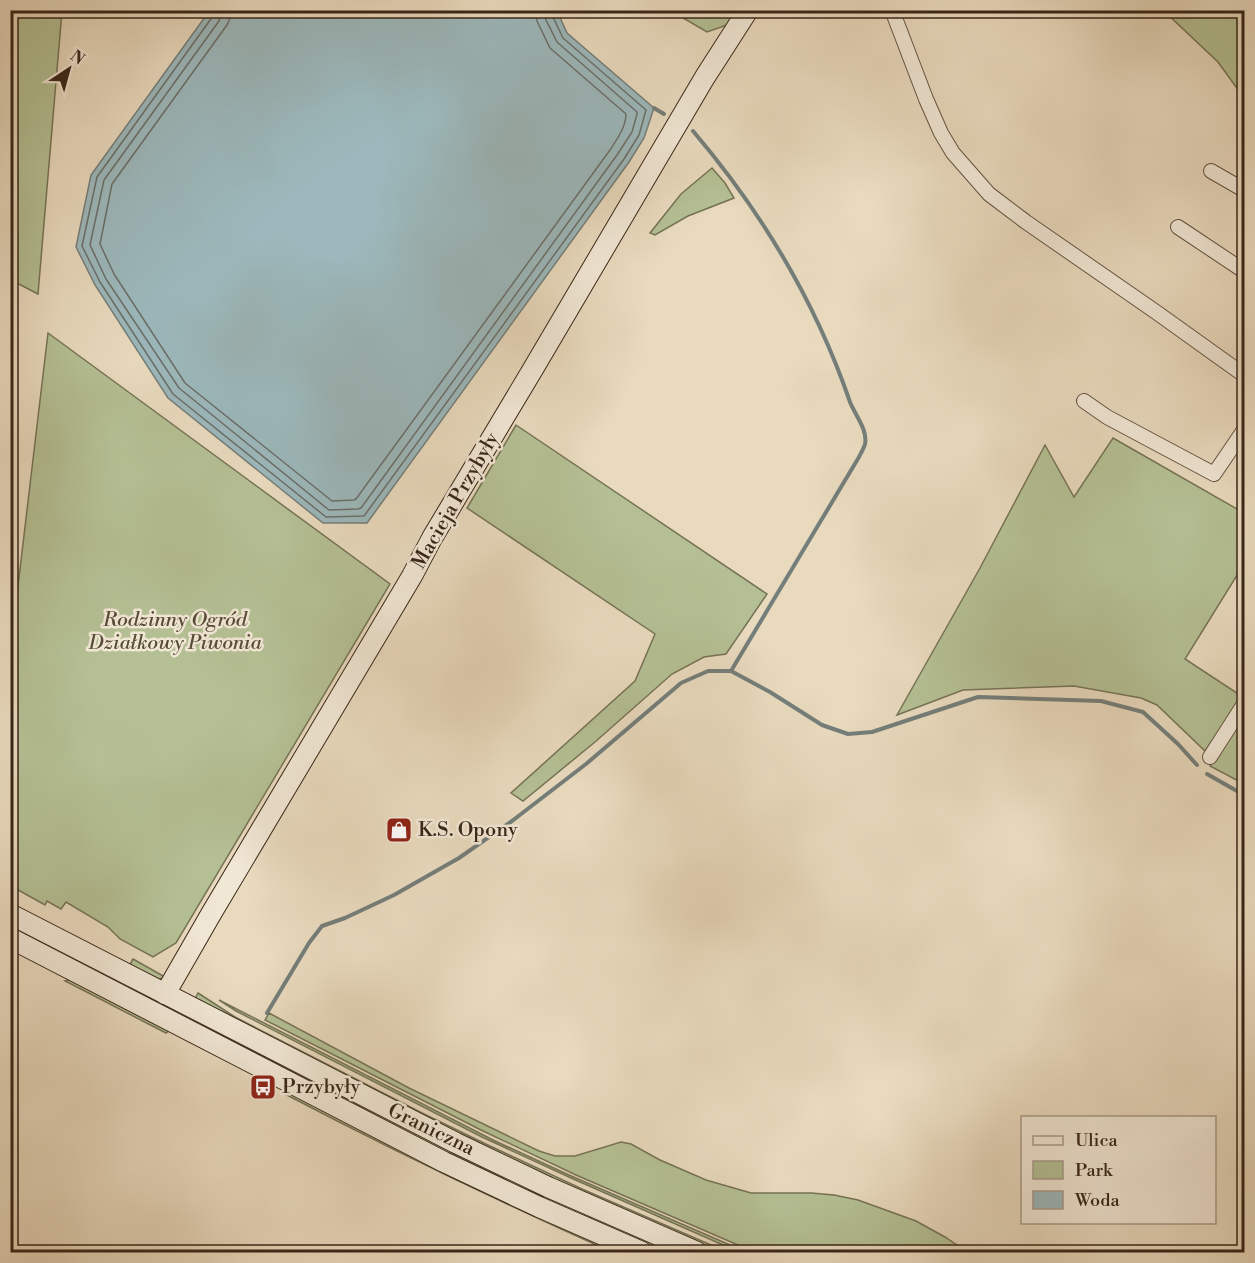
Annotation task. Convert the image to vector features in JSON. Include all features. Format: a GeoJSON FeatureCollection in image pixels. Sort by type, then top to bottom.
{"type":"FeatureCollection","features":[{"type":"Feature","properties":{"kind":"main road","name":"Macieja Przybyły"},"geometry":{"type":"LineString","coordinates":[[165,993],[705,77],[748,10]]}},
{"type":"Feature","properties":{"kind":"main road","name":"Graniczna"},"geometry":{"type":"LineString","coordinates":[[10,914],[446,1138],[548,1187],[697,1252]]}},
{"type":"Feature","properties":{"kind":"main road","name":"Graniczna"},"geometry":{"type":"LineString","coordinates":[[10,939],[444,1162],[642,1252]]}},
{"type":"Feature","properties":{"kind":"street"},"geometry":{"type":"LineString","coordinates":[[892,10],[941,133],[952,153],[989,194],[1245,375]]}},
{"type":"Feature","properties":{"kind":"street"},"geometry":{"type":"LineString","coordinates":[[1211,171],[1245,190]]}},
{"type":"Feature","properties":{"kind":"street"},"geometry":{"type":"LineString","coordinates":[[1178,227],[1245,271]]}},
{"type":"Feature","properties":{"kind":"street"},"geometry":{"type":"LineString","coordinates":[[1084,401],[1107,417],[1214,474],[1245,430]]}},
{"type":"Feature","properties":{"kind":"street"},"geometry":{"type":"LineString","coordinates":[[1210,757],[1245,704]]}},
{"type":"Feature","properties":{"kind":"green space"},"geometry":{"type":"Polygon","coordinates":[[[10,11],[62,11],[38,294],[11,280],[10,11]]]}},
{"type":"Feature","properties":{"kind":"green space"},"geometry":{"type":"Polygon","coordinates":[[[666,11],[738,11],[730,24],[707,32],[678,15],[666,11]]]}},
{"type":"Feature","properties":{"kind":"green space"},"geometry":{"type":"Polygon","coordinates":[[[1164,11],[1244,11],[1244,98],[1218,62],[1164,11]]]}},
{"type":"Feature","properties":{"kind":"green space"},"geometry":{"type":"Polygon","coordinates":[[[712,168],[734,198],[688,216],[655,235],[650,233],[681,194],[712,168]]]}},
{"type":"Feature","properties":{"kind":"green space","name":"Rodzinny Ogród Działkowy Piwonia"},"geometry":{"type":"Polygon","coordinates":[[[48,333],[390,584],[176,943],[153,957],[120,939],[108,927],[66,902],[61,909],[47,901],[45,905],[11,886],[11,645],[48,333]]]}},
{"type":"Feature","properties":{"kind":"green space"},"geometry":{"type":"Polygon","coordinates":[[[516,425],[767,594],[726,654],[704,657],[672,674],[595,742],[523,801],[511,793],[635,681],[655,634],[467,508],[516,425]]]}},
{"type":"Feature","properties":{"kind":"green space"},"geometry":{"type":"Polygon","coordinates":[[[1113,438],[1244,513],[1244,564],[1185,659],[1243,697],[1205,751],[1157,705],[1141,698],[1074,686],[963,690],[897,715],[980,568],[1045,445],[1074,497],[1113,438]]]}},
{"type":"Feature","properties":{"kind":"green space"},"geometry":{"type":"Polygon","coordinates":[[[1244,712],[1244,784],[1210,766],[1244,712]]]}},
{"type":"Feature","properties":{"kind":"green space"},"geometry":{"type":"Polygon","coordinates":[[[10,923],[180,1011],[177,1016],[11,930],[10,923]]]}},
{"type":"Feature","properties":{"kind":"green space"},"geometry":{"type":"Polygon","coordinates":[[[133,959],[165,977],[156,979],[147,976],[130,964],[133,959]]]}},
{"type":"Feature","properties":{"kind":"green space"},"geometry":{"type":"Polygon","coordinates":[[[73,980],[170,1030],[166,1033],[65,981],[73,980]]]}},
{"type":"Feature","properties":{"kind":"green space"},"geometry":{"type":"Polygon","coordinates":[[[198,993],[235,1017],[422,1113],[582,1189],[727,1252],[718,1252],[522,1166],[194,1001],[198,993]]]}},
{"type":"Feature","properties":{"kind":"green space"},"geometry":{"type":"Polygon","coordinates":[[[219,1000],[493,1140],[746,1252],[739,1252],[482,1137],[236,1011],[219,1000]]]}},
{"type":"Feature","properties":{"kind":"green space"},"geometry":{"type":"Polygon","coordinates":[[[269,1013],[409,1088],[539,1151],[555,1156],[575,1156],[621,1142],[631,1144],[660,1160],[706,1180],[751,1193],[811,1193],[858,1200],[916,1221],[967,1252],[754,1252],[576,1175],[481,1130],[265,1020],[269,1013]]]}},
{"type":"Feature","properties":{"kind":"green space"},"geometry":{"type":"Polygon","coordinates":[[[187,1014],[678,1252],[661,1252],[523,1191],[184,1020],[187,1014]]]}},
{"type":"Feature","properties":{"kind":"green space"},"geometry":{"type":"Polygon","coordinates":[[[281,1092],[291,1094],[623,1252],[612,1252],[528,1214],[281,1092]]]}},
{"type":"Feature","properties":{"kind":"water"},"geometry":{"type":"Polygon","coordinates":[[[210,10],[557,11],[567,33],[654,108],[644,138],[629,162],[367,523],[323,523],[168,398],[95,285],[76,247],[91,175],[210,10]]]}},
{"type":"Feature","properties":{"kind":"waterway"},"geometry":{"type":"LineString","coordinates":[[654,108],[664,114]]}},
{"type":"Feature","properties":{"kind":"waterway"},"geometry":{"type":"LineString","coordinates":[[693,131],[741,193],[784,259],[821,329],[865,433],[865,446],[859,457],[731,671]]}},
{"type":"Feature","properties":{"kind":"waterway"},"geometry":{"type":"LineString","coordinates":[[267,1013],[309,943],[322,926],[394,895],[459,858],[586,764],[681,683],[708,671],[731,671],[770,692],[822,725],[848,734],[872,732],[978,697],[1101,701],[1143,712],[1197,765]]}},
{"type":"Feature","properties":{"kind":"waterway"},"geometry":{"type":"LineString","coordinates":[[1207,774],[1244,795]]}},
{"type":"Feature","properties":{"kind":"place","name":"K.S. Opony"},"geometry":{"type":"Point","coordinates":[399,830]}},
{"type":"Feature","properties":{"kind":"place","name":"Przybyły"},"geometry":{"type":"Point","coordinates":[263,1087]}}]}
